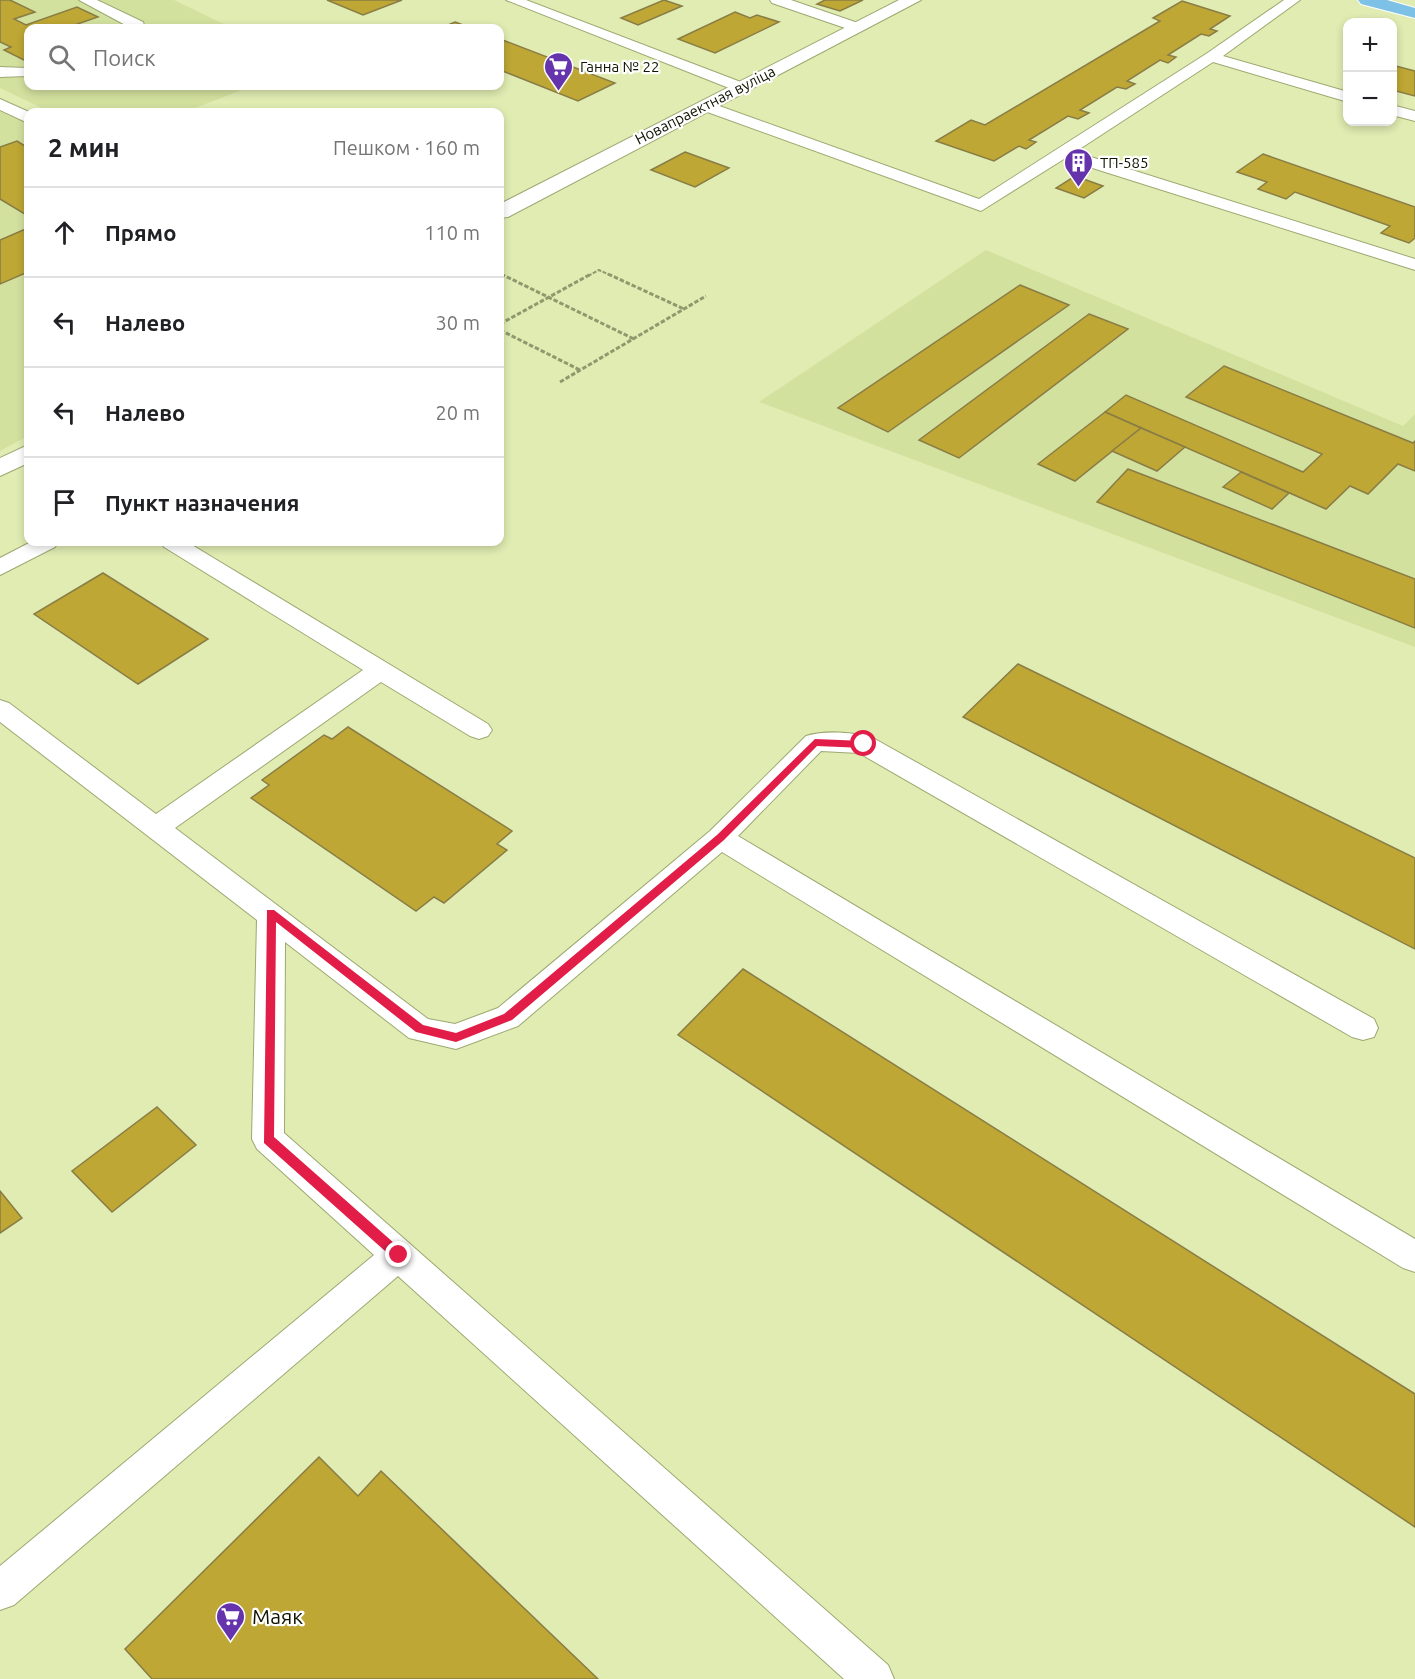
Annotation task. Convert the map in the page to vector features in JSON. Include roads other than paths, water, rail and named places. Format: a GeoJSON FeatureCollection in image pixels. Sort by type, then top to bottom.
{"type":"FeatureCollection","features":[{"type":"Feature","properties":{"kind":"main road"},"geometry":{"type":"LineString","coordinates":[[1367,0],[1415,13]]}},
{"type":"Feature","properties":{"kind":"street","name":"Новапраектная вуліца"},"geometry":{"type":"LineString","coordinates":[[504,210],[912,0]]}},
{"type":"Feature","properties":{"kind":"street"},"geometry":{"type":"LineString","coordinates":[[0,468],[24,455]]}},
{"type":"Feature","properties":{"kind":"lane"},"geometry":{"type":"LineString","coordinates":[[86,0],[136,24]]}},
{"type":"Feature","properties":{"kind":"lane"},"geometry":{"type":"LineString","coordinates":[[513,0],[740,87]]}},
{"type":"Feature","properties":{"kind":"lane"},"geometry":{"type":"LineString","coordinates":[[777,0],[856,27]]}},
{"type":"Feature","properties":{"kind":"lane"},"geometry":{"type":"LineString","coordinates":[[705,106],[981,206],[1211,57],[1293,0]]}},
{"type":"Feature","properties":{"kind":"lane"},"geometry":{"type":"LineString","coordinates":[[1211,57],[1343,96]]}},
{"type":"Feature","properties":{"kind":"lane"},"geometry":{"type":"LineString","coordinates":[[0,72],[24,72]]}},
{"type":"Feature","properties":{"kind":"lane"},"geometry":{"type":"LineString","coordinates":[[0,104],[24,116]]}},
{"type":"Feature","properties":{"kind":"lane"},"geometry":{"type":"LineString","coordinates":[[1397,111],[1415,116]]}},
{"type":"Feature","properties":{"kind":"lane"},"geometry":{"type":"LineString","coordinates":[[1060,153],[1415,265]]}},
{"type":"Feature","properties":{"kind":"lane"},"geometry":{"type":"LineString","coordinates":[[0,568],[39,546]]}},
{"type":"Feature","properties":{"kind":"lane"},"geometry":{"type":"LineString","coordinates":[[178,546],[479,730]]}},
{"type":"Feature","properties":{"kind":"lane"},"geometry":{"type":"LineString","coordinates":[[157,827],[380,670]]}},
{"type":"Feature","properties":{"kind":"lane"},"geometry":{"type":"LineString","coordinates":[[0,709],[271,913],[420,1029],[456,1037],[508,1017],[720,838],[815,742],[864,744],[1363,1028]]}},
{"type":"Feature","properties":{"kind":"lane"},"geometry":{"type":"LineString","coordinates":[[720,838],[1415,1257]]}},
{"type":"Feature","properties":{"kind":"lane"},"geometry":{"type":"LineString","coordinates":[[271,913],[268,1139],[874,1679]]}},
{"type":"Feature","properties":{"kind":"lane"},"geometry":{"type":"LineString","coordinates":[[0,1591],[399,1255]]}},
{"type":"Feature","properties":{"kind":"place","name":"Ганна № 22"},"geometry":{"type":"Point","coordinates":[559,92]}},
{"type":"Feature","properties":{"kind":"place","name":"ТП-585"},"geometry":{"type":"Point","coordinates":[1079,188]}},
{"type":"Feature","properties":{"kind":"place","name":"Маяк"},"geometry":{"type":"Point","coordinates":[231,1642]}}]}
